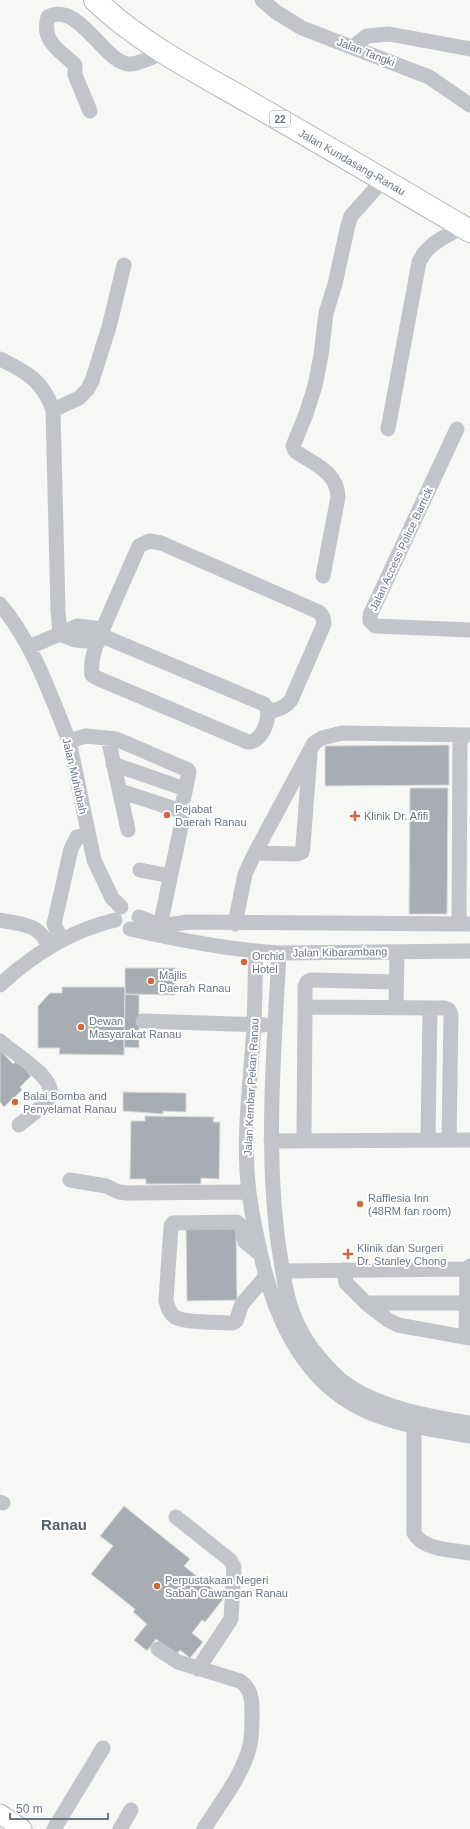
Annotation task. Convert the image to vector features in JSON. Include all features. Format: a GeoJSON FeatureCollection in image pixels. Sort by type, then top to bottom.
{"type":"FeatureCollection","features":[{"type":"Feature","properties":{"kind":"highway","name":"Jalan Kundasang-Ranau"},"geometry":{"type":"LineString","coordinates":[[95,0],[110,15],[162,53],[466,229]]}},
{"type":"Feature","properties":{"kind":"main road"},"geometry":{"type":"LineString","coordinates":[[0,1814],[22,1829]]}},
{"type":"Feature","properties":{"kind":"street","name":"Jalan Tangki"},"geometry":{"type":"LineString","coordinates":[[267,1],[284,18],[302,28],[429,77],[470,105]]}},
{"type":"Feature","properties":{"kind":"street"},"geometry":{"type":"LineString","coordinates":[[90,111],[75,75],[75,65],[48,39],[45,28],[48,17],[53,14],[61,13],[69,15],[95,35],[113,57],[122,63],[130,64],[162,53]]}},
{"type":"Feature","properties":{"kind":"street"},"geometry":{"type":"LineString","coordinates":[[353,47],[366,36],[389,34],[470,49]]}},
{"type":"Feature","properties":{"kind":"street"},"geometry":{"type":"LineString","coordinates":[[323,576],[338,497],[338,490],[328,472],[295,452],[293,446],[315,386],[321,355],[326,313],[351,216],[383,180]]}},
{"type":"Feature","properties":{"kind":"street"},"geometry":{"type":"LineString","coordinates":[[388,429],[419,262],[422,254],[430,246],[466,229]]}},
{"type":"Feature","properties":{"kind":"street"},"geometry":{"type":"LineString","coordinates":[[53,410],[79,398],[87,390],[92,381],[124,265]]}},
{"type":"Feature","properties":{"kind":"street"},"geometry":{"type":"LineString","coordinates":[[0,360],[22,370],[34,379],[49,400],[53,410],[60,634]]}},
{"type":"Feature","properties":{"kind":"street","name":"Jalan Access Police Barrick"},"geometry":{"type":"LineString","coordinates":[[457,429],[370,615],[370,621],[375,626],[470,630]]}},
{"type":"Feature","properties":{"kind":"street"},"geometry":{"type":"LineString","coordinates":[[29,646],[77,626],[100,635],[264,704],[268,712],[268,716],[259,738],[256,741],[248,742],[92,675],[91,670],[95,649],[100,635],[139,546],[150,541],[161,543],[319,612],[323,617],[324,624],[291,700],[287,705],[268,712]]}},
{"type":"Feature","properties":{"kind":"street","name":"Jalan Muhibbah"},"geometry":{"type":"LineString","coordinates":[[0,604],[29,646],[69,741],[94,860],[112,898],[121,907]]}},
{"type":"Feature","properties":{"kind":"street"},"geometry":{"type":"LineString","coordinates":[[69,741],[86,736],[108,738],[124,742],[188,770],[189,772],[181,811],[182,822],[160,926],[188,922],[235,924],[465,924],[465,735],[342,733],[322,738],[314,742],[254,853],[245,874],[235,924]]}},
{"type":"Feature","properties":{"kind":"street"},"geometry":{"type":"LineString","coordinates":[[108,738],[128,830]]}},
{"type":"Feature","properties":{"kind":"street"},"geometry":{"type":"LineString","coordinates":[[254,853],[297,854],[302,852],[310,749]]}},
{"type":"Feature","properties":{"kind":"street"},"geometry":{"type":"LineString","coordinates":[[113,764],[185,789]]}},
{"type":"Feature","properties":{"kind":"street"},"geometry":{"type":"LineString","coordinates":[[120,791],[181,811]]}},
{"type":"Feature","properties":{"kind":"street"},"geometry":{"type":"LineString","coordinates":[[55,943],[54,924],[71,849],[77,837],[89,835]]}},
{"type":"Feature","properties":{"kind":"street"},"geometry":{"type":"LineString","coordinates":[[140,870],[170,876]]}},
{"type":"Feature","properties":{"kind":"street"},"geometry":{"type":"LineString","coordinates":[[121,907],[133,907],[136,910],[134,923],[122,929],[116,924],[115,920],[116,912],[121,907]]}},
{"type":"Feature","properties":{"kind":"street"},"geometry":{"type":"LineString","coordinates":[[0,920],[32,926],[55,943]]}},
{"type":"Feature","properties":{"kind":"street"},"geometry":{"type":"LineString","coordinates":[[0,985],[55,943],[100,924],[115,920]]}},
{"type":"Feature","properties":{"kind":"street","name":"Jalan Kibarambang"},"geometry":{"type":"LineString","coordinates":[[134,923],[160,926],[211,944]]}},
{"type":"Feature","properties":{"kind":"street","name":"Jalan Kibarambang"},"geometry":{"type":"LineString","coordinates":[[134,923],[179,940],[256,952],[470,951]]}},
{"type":"Feature","properties":{"kind":"street","name":"Jalan Kembar Pekan Ranau"},"geometry":{"type":"LineString","coordinates":[[256,952],[254,1024],[247,1121],[249,1192],[260,1254],[274,1303],[282,1324],[308,1364],[324,1382],[343,1398],[360,1408],[396,1422],[470,1436]]}},
{"type":"Feature","properties":{"kind":"street"},"geometry":{"type":"LineString","coordinates":[[396,1008],[397,952]]}},
{"type":"Feature","properties":{"kind":"street","name":"Jalan Kembar Pekan Ranau"},"geometry":{"type":"LineString","coordinates":[[279,953],[271,1141],[276,1228],[289,1300],[302,1333],[314,1351],[344,1382],[371,1398],[433,1417],[470,1423]]}},
{"type":"Feature","properties":{"kind":"street"},"geometry":{"type":"LineString","coordinates":[[304,1141],[305,986],[307,982],[311,980],[396,982]]}},
{"type":"Feature","properties":{"kind":"street"},"geometry":{"type":"LineString","coordinates":[[305,1007],[444,1008],[449,1010],[451,1015],[449,1140]]}},
{"type":"Feature","properties":{"kind":"street"},"geometry":{"type":"LineString","coordinates":[[428,1140],[430,1008]]}},
{"type":"Feature","properties":{"kind":"street"},"geometry":{"type":"LineString","coordinates":[[143,1021],[275,1025]]}},
{"type":"Feature","properties":{"kind":"street"},"geometry":{"type":"LineString","coordinates":[[0,1041],[7,1048],[23,1058],[49,1083],[51,1090],[49,1098],[19,1125]]}},
{"type":"Feature","properties":{"kind":"street"},"geometry":{"type":"LineString","coordinates":[[271,1141],[470,1140]]}},
{"type":"Feature","properties":{"kind":"street"},"geometry":{"type":"LineString","coordinates":[[70,1180],[106,1186],[119,1192],[127,1193],[249,1192]]}},
{"type":"Feature","properties":{"kind":"street"},"geometry":{"type":"LineString","coordinates":[[260,1254],[245,1242],[241,1226],[237,1222],[173,1223],[171,1226],[166,1301],[168,1308],[171,1314],[182,1320],[232,1323],[236,1321],[242,1304],[266,1276]]}},
{"type":"Feature","properties":{"kind":"street"},"geometry":{"type":"LineString","coordinates":[[283,1271],[468,1267],[466,1302],[468,1337],[398,1325],[388,1320],[346,1283],[344,1270]]}},
{"type":"Feature","properties":{"kind":"street"},"geometry":{"type":"LineString","coordinates":[[366,1302],[466,1302]]}},
{"type":"Feature","properties":{"kind":"street"},"geometry":{"type":"LineString","coordinates":[[414,1426],[414,1533],[418,1540],[425,1544],[470,1553]]}},
{"type":"Feature","properties":{"kind":"street"},"geometry":{"type":"LineString","coordinates":[[176,1517],[230,1560],[234,1567],[231,1619],[198,1670]]}},
{"type":"Feature","properties":{"kind":"street"},"geometry":{"type":"LineString","coordinates":[[158,1649],[172,1660],[198,1670],[240,1681],[247,1686],[251,1693],[250,1743],[243,1765],[204,1829]]}},
{"type":"Feature","properties":{"kind":"street"},"geometry":{"type":"LineString","coordinates":[[54,1829],[103,1748]]}},
{"type":"Feature","properties":{"kind":"street"},"geometry":{"type":"LineString","coordinates":[[120,1829],[131,1810]]}},
{"type":"Feature","properties":{"kind":"building"},"geometry":{"type":"Polygon","coordinates":[[[449,745],[449,785],[325,786],[325,746],[449,745]]]}},
{"type":"Feature","properties":{"kind":"building"},"geometry":{"type":"Polygon","coordinates":[[[410,788],[448,788],[447,914],[409,914],[410,788]]]}},
{"type":"Feature","properties":{"kind":"building"},"geometry":{"type":"Polygon","coordinates":[[[125,968],[175,968],[175,995],[125,994],[125,968]]]}},
{"type":"Feature","properties":{"kind":"building","name":"Dewan Masyarakat Ranau"},"geometry":{"type":"Polygon","coordinates":[[[62,987],[125,987],[124,1055],[59,1054],[60,1048],[38,1048],[38,1006],[50,993],[62,993],[62,987]]]}},
{"type":"Feature","properties":{"kind":"building"},"geometry":{"type":"Polygon","coordinates":[[[125,994],[139,995],[139,1048],[124,1047],[125,994]]]}},
{"type":"Feature","properties":{"kind":"building"},"geometry":{"type":"Polygon","coordinates":[[[0,1050],[13,1064],[18,1060],[31,1076],[20,1087],[22,1090],[4,1107],[0,1102],[0,1050]]]}},
{"type":"Feature","properties":{"kind":"building"},"geometry":{"type":"Polygon","coordinates":[[[123,1092],[186,1093],[186,1112],[163,1111],[163,1114],[123,1111],[123,1092]]]}},
{"type":"Feature","properties":{"kind":"building"},"geometry":{"type":"Polygon","coordinates":[[[145,1116],[214,1117],[213,1122],[220,1122],[219,1179],[201,1178],[201,1184],[146,1184],[146,1179],[130,1179],[131,1121],[145,1121],[145,1116]]]}},
{"type":"Feature","properties":{"kind":"building"},"geometry":{"type":"Polygon","coordinates":[[[236,1226],[237,1300],[187,1301],[186,1227],[236,1226]]]}},
{"type":"Feature","properties":{"kind":"building","name":"Perpustakaan Negeri Sabah Cawangan Ranau"},"geometry":{"type":"Polygon","coordinates":[[[124,1506],[190,1559],[184,1566],[224,1598],[205,1622],[202,1620],[192,1633],[203,1642],[190,1658],[180,1650],[176,1655],[156,1639],[147,1651],[134,1640],[147,1624],[133,1612],[135,1609],[91,1574],[113,1546],[100,1536],[124,1506]]]}},
{"type":"Feature","properties":{"kind":"place","name":"Pejabat Daerah Ranau"},"geometry":{"type":"Point","coordinates":[167,815]}},
{"type":"Feature","properties":{"kind":"place","name":"Klinik Dr. Afifi"},"geometry":{"type":"Point","coordinates":[355,816]}},
{"type":"Feature","properties":{"kind":"place","name":"Orchid Hotel"},"geometry":{"type":"Point","coordinates":[244,962]}},
{"type":"Feature","properties":{"kind":"place","name":"Majlis Daerah Ranau"},"geometry":{"type":"Point","coordinates":[151,981]}},
{"type":"Feature","properties":{"kind":"place","name":"Dewan Masyarakat Ranau"},"geometry":{"type":"Point","coordinates":[81,1027]}},
{"type":"Feature","properties":{"kind":"place","name":"Balai Bomba and Penyelamat Ranau"},"geometry":{"type":"Point","coordinates":[15,1102]}},
{"type":"Feature","properties":{"kind":"place","name":"Rafflesia Inn (48RM fan room)"},"geometry":{"type":"Point","coordinates":[360,1204]}},
{"type":"Feature","properties":{"kind":"place","name":"Klinik dan Surgeri Dr. Stanley Chong"},"geometry":{"type":"Point","coordinates":[348,1254]}},
{"type":"Feature","properties":{"kind":"place","name":"Perpustakaan Negeri Sabah Cawangan Ranau"},"geometry":{"type":"Point","coordinates":[157,1586]}},
{"type":"Feature","properties":{"kind":"district","name":"Ranau"},"geometry":{"type":"Point","coordinates":[64,1524]}}]}
